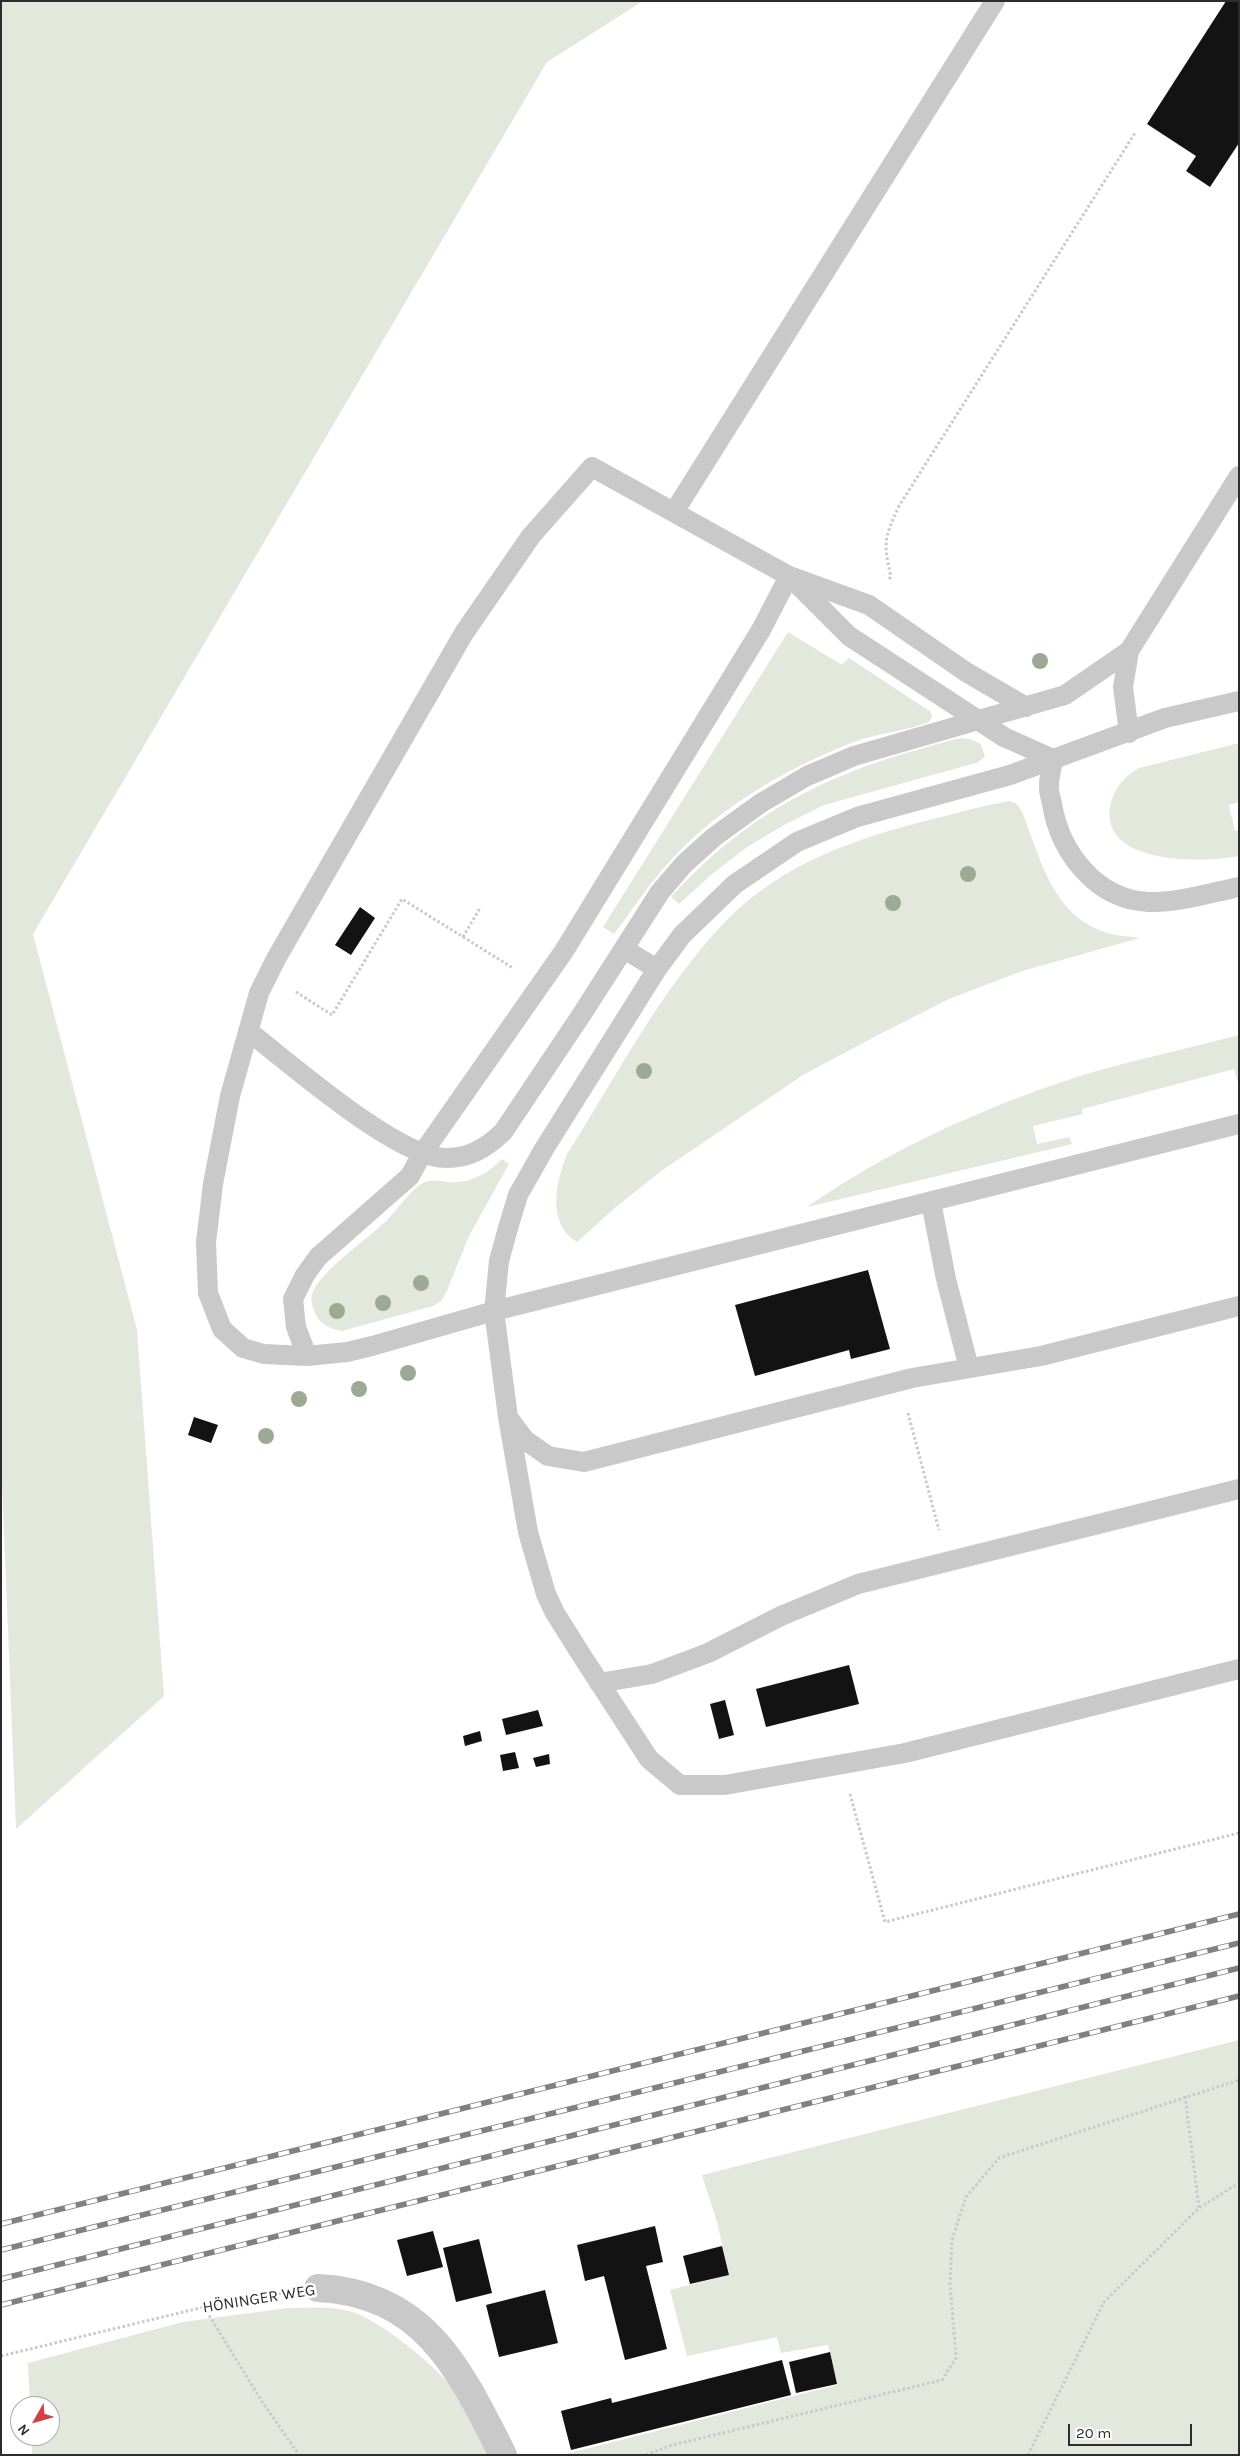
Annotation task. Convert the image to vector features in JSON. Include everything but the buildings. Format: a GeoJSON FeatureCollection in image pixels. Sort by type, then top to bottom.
{"type":"FeatureCollection","features":[{"type":"Feature","properties":{"kind":"street","name":"HÖNINGER WEG"},"geometry":{"type":"LineString","coordinates":[[318,2288],[345,2289],[377,2299],[404,2315],[430,2336],[454,2364],[503,2455]]}},
{"type":"Feature","properties":{"kind":"lane"},"geometry":{"type":"LineString","coordinates":[[674,512],[995,1]]}},
{"type":"Feature","properties":{"kind":"lane"},"geometry":{"type":"LineString","coordinates":[[1026,707],[966,672],[869,605],[789,576],[592,467],[531,536],[464,633],[259,993],[230,1096],[213,1184],[206,1242],[208,1293],[222,1329],[243,1348],[264,1354],[307,1356],[347,1352],[494,1311],[1239,1124]]}},
{"type":"Feature","properties":{"kind":"lane"},"geometry":{"type":"LineString","coordinates":[[1129,733],[1123,687],[1129,651],[1239,476]]}},
{"type":"Feature","properties":{"kind":"lane"},"geometry":{"type":"LineString","coordinates":[[789,576],[849,636],[1004,737],[1053,759]]}},
{"type":"Feature","properties":{"kind":"lane"},"geometry":{"type":"LineString","coordinates":[[307,1356],[296,1326],[293,1300],[305,1275],[318,1257],[410,1176],[422,1154],[564,951],[761,630],[789,576]]}},
{"type":"Feature","properties":{"kind":"lane"},"geometry":{"type":"LineString","coordinates":[[248,1032],[382,1133],[422,1154],[444,1158],[473,1154],[489,1145],[503,1132],[660,892],[684,864],[714,837],[760,803],[807,776],[854,756],[1065,695],[1129,651]]}},
{"type":"Feature","properties":{"kind":"lane"},"geometry":{"type":"LineString","coordinates":[[1236,700],[1165,718],[1129,733],[1010,775],[857,817],[797,842],[735,884],[709,907],[682,936],[657,969],[544,1149],[518,1195],[499,1261],[494,1311],[509,1420],[528,1532],[546,1594],[555,1613],[649,1760],[680,1785],[725,1786],[905,1753],[1239,1669]]}},
{"type":"Feature","properties":{"kind":"lane"},"geometry":{"type":"LineString","coordinates":[[1053,759],[1048,786],[1054,819],[1067,850],[1089,876],[1117,895],[1148,902],[1170,901],[1239,887]]}},
{"type":"Feature","properties":{"kind":"lane"},"geometry":{"type":"LineString","coordinates":[[624,949],[657,969]]}},
{"type":"Feature","properties":{"kind":"lane"},"geometry":{"type":"LineString","coordinates":[[930,1202],[946,1280],[969,1368]]}},
{"type":"Feature","properties":{"kind":"lane"},"geometry":{"type":"LineString","coordinates":[[509,1420],[525,1440],[548,1456],[584,1462],[899,1382],[1042,1356],[1239,1306]]}},
{"type":"Feature","properties":{"kind":"lane"},"geometry":{"type":"LineString","coordinates":[[599,1683],[652,1674],[708,1653],[781,1616],[858,1584],[1239,1489]]}},
{"type":"Feature","properties":{"kind":"path"},"geometry":{"type":"LineString","coordinates":[[268,975],[332,1015],[402,899],[540,986]]}},
{"type":"Feature","properties":{"kind":"path"},"geometry":{"type":"LineString","coordinates":[[463,937],[480,908]]}},
{"type":"Feature","properties":{"kind":"path"},"geometry":{"type":"LineString","coordinates":[[899,1382],[947,1562]]}},
{"type":"Feature","properties":{"kind":"path"},"geometry":{"type":"LineString","coordinates":[[841,1765],[885,1922],[1239,1833]]}},
{"type":"Feature","properties":{"kind":"path"},"geometry":{"type":"LineString","coordinates":[[646,2455],[669,2446],[942,2380],[956,2358],[950,2284],[952,2240],[966,2197],[1000,2158],[1185,2096],[1239,2080]]}},
{"type":"Feature","properties":{"kind":"path"},"geometry":{"type":"LineString","coordinates":[[1185,2096],[1199,2208]]}},
{"type":"Feature","properties":{"kind":"path"},"geometry":{"type":"LineString","coordinates":[[1028,2455],[1104,2302],[1199,2208],[1239,2183]]}},
{"type":"Feature","properties":{"kind":"path","name":"HÖNINGER WEG"},"geometry":{"type":"LineString","coordinates":[[1,2356],[204,2307],[318,2288]]}},
{"type":"Feature","properties":{"kind":"path"},"geometry":{"type":"LineString","coordinates":[[204,2307],[260,2400],[299,2455]]}},
{"type":"Feature","properties":{"kind":"shaded area"},"geometry":{"type":"Polygon","coordinates":[[[1,1],[643,1],[547,62],[33,934],[137,1330],[164,1696],[16,1829],[1,1457],[1,1]]]}},
{"type":"Feature","properties":{"kind":"shaded area"},"geometry":{"type":"Polygon","coordinates":[[[788,632],[842,665],[849,658],[931,712],[932,716],[929,722],[856,741],[802,765],[751,794],[703,829],[682,849],[662,870],[614,934],[603,927],[788,632]]]}},
{"type":"Feature","properties":{"kind":"shaded area"},"geometry":{"type":"Polygon","coordinates":[[[961,738],[970,739],[981,744],[985,757],[976,763],[824,805],[786,824],[747,847],[711,875],[679,904],[671,897],[735,837],[768,814],[803,794],[877,762],[961,738]]]}},
{"type":"Feature","properties":{"kind":"shaded area"},"geometry":{"type":"Polygon","coordinates":[[[1239,743],[1239,802],[1229,805],[1235,831],[1239,830],[1239,856],[1180,859],[1157,856],[1137,850],[1121,840],[1111,826],[1110,807],[1117,789],[1129,775],[1139,768],[1239,743]]]}},
{"type":"Feature","properties":{"kind":"shaded area"},"geometry":{"type":"Polygon","coordinates":[[[1010,801],[1018,805],[1023,814],[1050,882],[1071,911],[1085,923],[1107,933],[1140,938],[1022,971],[949,999],[880,1034],[803,1075],[664,1169],[617,1206],[577,1242],[567,1234],[557,1213],[556,1201],[557,1189],[567,1154],[660,1004],[703,947],[726,921],[748,900],[772,883],[824,854],[851,843],[908,825],[1010,801]]]}},
{"type":"Feature","properties":{"kind":"shaded area"},"geometry":{"type":"Polygon","coordinates":[[[1239,1035],[1239,1086],[1234,1069],[1082,1109],[1083,1114],[1033,1126],[1037,1144],[1069,1137],[1072,1144],[807,1207],[866,1169],[897,1152],[928,1136],[993,1108],[1081,1076],[1239,1035]]]}},
{"type":"Feature","properties":{"kind":"shaded area"},"geometry":{"type":"Polygon","coordinates":[[[502,1159],[509,1164],[469,1236],[441,1301],[433,1306],[342,1331],[330,1327],[319,1320],[312,1305],[312,1294],[318,1282],[385,1222],[415,1189],[425,1182],[436,1180],[463,1182],[471,1180],[490,1170],[502,1159]]]}},
{"type":"Feature","properties":{"kind":"shaded area"},"geometry":{"type":"Polygon","coordinates":[[[1239,2040],[1239,2455],[562,2455],[837,2385],[828,2345],[781,2353],[777,2337],[687,2356],[670,2290],[729,2275],[717,2222],[702,2175],[1239,2040]]]}},
{"type":"Feature","properties":{"kind":"shaded area"},"geometry":{"type":"Polygon","coordinates":[[[288,2308],[342,2309],[363,2316],[411,2348],[453,2389],[462,2400],[491,2455],[32,2455],[32,2446],[60,2446],[60,2396],[30,2396],[28,2363],[183,2322],[288,2308]]]}},
{"type":"Feature","properties":{"kind":"railway"},"geometry":{"type":"LineString","coordinates":[[1,2224],[1239,1914]]}},
{"type":"Feature","properties":{"kind":"railway"},"geometry":{"type":"LineString","coordinates":[[1,2250],[1239,1943]]}},
{"type":"Feature","properties":{"kind":"railway"},"geometry":{"type":"LineString","coordinates":[[1,2279],[1239,1968]]}},
{"type":"Feature","properties":{"kind":"railway"},"geometry":{"type":"LineString","coordinates":[[1,2305],[1239,1996]]}}]}
